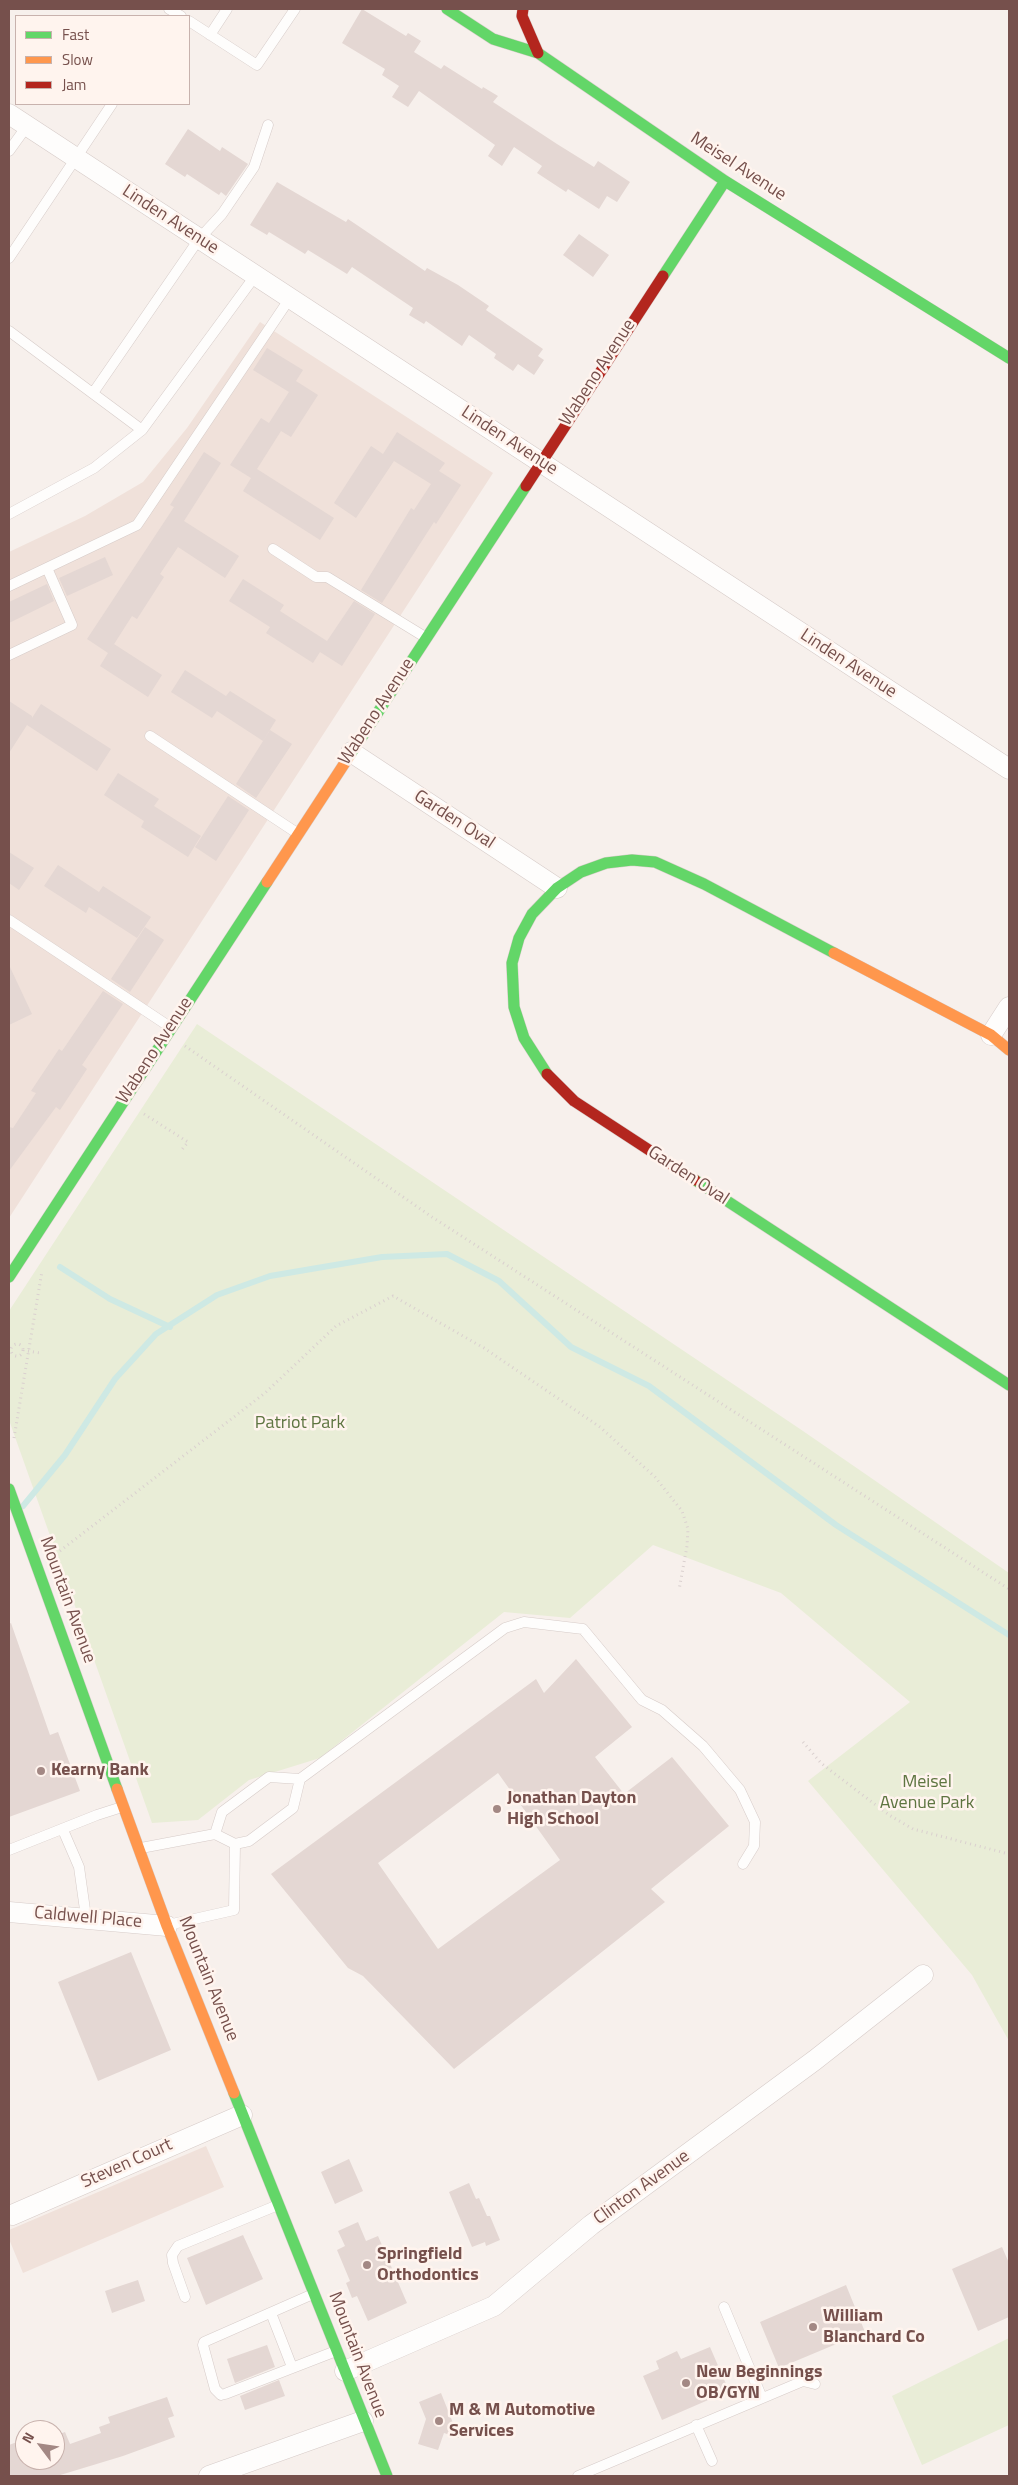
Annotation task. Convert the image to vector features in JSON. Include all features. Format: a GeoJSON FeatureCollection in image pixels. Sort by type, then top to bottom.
{"type":"FeatureCollection","features":[{"type":"Feature","properties":{"kind":"street","name":"Meisel Avenue"},"geometry":{"type":"LineString","coordinates":[[447,9],[493,39],[538,54],[724,181],[1009,358]]}},
{"type":"Feature","properties":{"kind":"street"},"geometry":{"type":"LineString","coordinates":[[523,9],[522,16],[538,54]]}},
{"type":"Feature","properties":{"kind":"street","name":"Linden Avenue"},"geometry":{"type":"LineString","coordinates":[[9,114],[1009,769]]}},
{"type":"Feature","properties":{"kind":"street","name":"Wabeno Avenue"},"geometry":{"type":"LineString","coordinates":[[9,1277],[170,1027],[724,181]]}},
{"type":"Feature","properties":{"kind":"street","name":"Garden Oval"},"geometry":{"type":"LineString","coordinates":[[351,752],[557,888]]}},
{"type":"Feature","properties":{"kind":"street","name":"Garden Oval"},"geometry":{"type":"LineString","coordinates":[[1009,1050],[991,1035],[704,884],[655,862],[632,860],[606,863],[581,872],[557,888],[532,914],[519,938],[512,963],[512,991],[518,1023],[531,1052],[550,1079],[574,1101],[1009,1385]]}},
{"type":"Feature","properties":{"kind":"street"},"geometry":{"type":"LineString","coordinates":[[991,1035],[1009,1008]]}},
{"type":"Feature","properties":{"kind":"street","name":"Wabeno Avenue"},"geometry":{"type":"LineString","coordinates":[[9,1259],[30,1244]]}},
{"type":"Feature","properties":{"kind":"street","name":"Mountain Avenue"},"geometry":{"type":"LineString","coordinates":[[9,1490],[167,1926],[345,2371],[363,2421],[387,2476]]}},
{"type":"Feature","properties":{"kind":"street","name":"Caldwell Place"},"geometry":{"type":"LineString","coordinates":[[9,1912],[86,1917],[167,1926]]}},
{"type":"Feature","properties":{"kind":"street","name":"Clinton Avenue"},"geometry":{"type":"LineString","coordinates":[[345,2371],[494,2306],[591,2225],[816,2060],[922,1975]]}},
{"type":"Feature","properties":{"kind":"street","name":"Steven Court"},"geometry":{"type":"LineString","coordinates":[[12,2215],[242,2114]]}},
{"type":"Feature","properties":{"kind":"street"},"geometry":{"type":"LineString","coordinates":[[209,2476],[363,2421]]}},
{"type":"Feature","properties":{"kind":"lane"},"geometry":{"type":"LineString","coordinates":[[210,35],[227,9]]}},
{"type":"Feature","properties":{"kind":"lane"},"geometry":{"type":"LineString","coordinates":[[190,22],[257,65],[295,9]]}},
{"type":"Feature","properties":{"kind":"lane"},"geometry":{"type":"LineString","coordinates":[[9,258],[111,105]]}},
{"type":"Feature","properties":{"kind":"lane"},"geometry":{"type":"LineString","coordinates":[[9,151],[26,126]]}},
{"type":"Feature","properties":{"kind":"lane"},"geometry":{"type":"LineString","coordinates":[[93,393],[199,239],[222,214],[254,167],[268,126]]}},
{"type":"Feature","properties":{"kind":"lane"},"geometry":{"type":"LineString","coordinates":[[9,514],[94,468],[142,430],[255,276]]}},
{"type":"Feature","properties":{"kind":"lane"},"geometry":{"type":"LineString","coordinates":[[9,586],[137,525],[290,298]]}},
{"type":"Feature","properties":{"kind":"lane"},"geometry":{"type":"LineString","coordinates":[[9,332],[142,430]]}},
{"type":"Feature","properties":{"kind":"lane"},"geometry":{"type":"LineString","coordinates":[[273,550],[316,577],[327,578],[426,637]]}},
{"type":"Feature","properties":{"kind":"lane"},"geometry":{"type":"LineString","coordinates":[[9,655],[72,625],[47,568]]}},
{"type":"Feature","properties":{"kind":"lane"},"geometry":{"type":"LineString","coordinates":[[150,736],[298,833]]}},
{"type":"Feature","properties":{"kind":"lane"},"geometry":{"type":"LineString","coordinates":[[9,920],[170,1027]]}},
{"type":"Feature","properties":{"kind":"lane"},"geometry":{"type":"LineString","coordinates":[[140,1848],[216,1834],[235,1844],[249,1841],[293,1808],[300,1779],[504,1628],[524,1622],[583,1629],[642,1700],[662,1710],[703,1746],[740,1790],[756,1822],[754,1846],[743,1864]]}},
{"type":"Feature","properties":{"kind":"lane"},"geometry":{"type":"LineString","coordinates":[[216,1834],[222,1812],[269,1776],[300,1779]]}},
{"type":"Feature","properties":{"kind":"lane"},"geometry":{"type":"LineString","coordinates":[[9,1850],[63,1830],[96,1815],[124,1807]]}},
{"type":"Feature","properties":{"kind":"lane"},"geometry":{"type":"LineString","coordinates":[[63,1830],[79,1867],[86,1917]]}},
{"type":"Feature","properties":{"kind":"lane"},"geometry":{"type":"LineString","coordinates":[[167,1926],[234,1910],[235,1844]]}},
{"type":"Feature","properties":{"kind":"lane"},"geometry":{"type":"LineString","coordinates":[[185,2297],[173,2263],[172,2255],[178,2246],[279,2205]]}},
{"type":"Feature","properties":{"kind":"lane"},"geometry":{"type":"LineString","coordinates":[[314,2293],[204,2342],[203,2345],[215,2389],[221,2395],[226,2394],[336,2351]]}},
{"type":"Feature","properties":{"kind":"lane"},"geometry":{"type":"LineString","coordinates":[[724,2306],[762,2398]]}},
{"type":"Feature","properties":{"kind":"lane"},"geometry":{"type":"LineString","coordinates":[[271,2313],[292,2367]]}},
{"type":"Feature","properties":{"kind":"lane"},"geometry":{"type":"LineString","coordinates":[[578,2476],[803,2381],[815,2384]]}},
{"type":"Feature","properties":{"kind":"lane"},"geometry":{"type":"LineString","coordinates":[[696,2425],[712,2461]]}},
{"type":"Feature","properties":{"kind":"path"},"geometry":{"type":"LineString","coordinates":[[183,1044],[432,1216],[1009,1589]]}},
{"type":"Feature","properties":{"kind":"path"},"geometry":{"type":"LineString","coordinates":[[140,1111],[188,1142],[180,1152]]}},
{"type":"Feature","properties":{"kind":"path"},"geometry":{"type":"LineString","coordinates":[[14,1438],[43,1265]]}},
{"type":"Feature","properties":{"kind":"path"},"geometry":{"type":"LineString","coordinates":[[55,1555],[265,1393],[336,1326],[393,1296],[484,1348],[600,1427],[655,1477],[682,1511],[688,1529],[679,1590]]}},
{"type":"Feature","properties":{"kind":"path"},"geometry":{"type":"LineString","coordinates":[[24,1350],[17,1356],[10,1349],[13,1345],[19,1343],[24,1350],[40,1353]]}},
{"type":"Feature","properties":{"kind":"path"},"geometry":{"type":"LineString","coordinates":[[804,1742],[821,1763],[834,1774],[889,1815],[913,1829],[1009,1854]]}},
{"type":"Feature","properties":{"kind":"shaded area"},"geometry":{"type":"Polygon","coordinates":[[[260,322],[493,473],[9,1218],[9,552],[85,516],[143,482],[187,428],[260,322]]]}},
{"type":"Feature","properties":{"kind":"shaded area"},"geometry":{"type":"Polygon","coordinates":[[[206,2146],[224,2187],[23,2273],[9,2239],[9,2230],[206,2146]]]}},
{"type":"Feature","properties":{"kind":"green space","name":"Patriot Park"},"geometry":{"type":"Polygon","coordinates":[[[197,1024],[803,1431],[1009,1573],[1009,2041],[972,1975],[808,1781],[910,1702],[781,1593],[653,1545],[570,1618],[504,1612],[320,1758],[249,1780],[198,1820],[152,1823],[9,1420],[9,1311],[197,1024]]]}},
{"type":"Feature","properties":{"kind":"green space"},"geometry":{"type":"Polygon","coordinates":[[[1009,2338],[1009,2425],[922,2465],[892,2396],[1009,2338]]]}},
{"type":"Feature","properties":{"kind":"building"},"geometry":{"type":"Polygon","coordinates":[[[362,9],[406,36],[408,33],[421,41],[414,52],[441,69],[444,65],[482,89],[483,87],[498,96],[493,102],[594,167],[598,161],[630,182],[617,202],[607,196],[599,209],[568,189],[566,192],[537,173],[542,166],[514,147],[502,166],[488,156],[495,145],[419,91],[408,107],[392,97],[399,86],[382,75],[385,69],[342,43],[362,9]]]}},
{"type":"Feature","properties":{"kind":"building"},"geometry":{"type":"Polygon","coordinates":[[[188,129],[220,151],[222,147],[248,164],[226,196],[221,192],[219,195],[187,174],[185,177],[165,164],[188,129]]]}},
{"type":"Feature","properties":{"kind":"building"},"geometry":{"type":"Polygon","coordinates":[[[277,182],[346,222],[348,219],[425,271],[427,268],[458,285],[489,306],[486,310],[543,349],[538,356],[544,360],[534,375],[518,364],[513,371],[494,358],[496,354],[469,335],[462,346],[426,321],[424,324],[409,315],[413,308],[352,267],[347,274],[308,250],[305,254],[269,232],[267,235],[250,225],[277,182]]]}},
{"type":"Feature","properties":{"kind":"building"},"geometry":{"type":"Polygon","coordinates":[[[579,234],[609,255],[593,277],[563,255],[579,234]]]}},
{"type":"Feature","properties":{"kind":"building"},"geometry":{"type":"Polygon","coordinates":[[[267,348],[303,370],[289,392],[253,370],[267,348]]]}},
{"type":"Feature","properties":{"kind":"building"},"geometry":{"type":"Polygon","coordinates":[[[296,381],[318,395],[291,437],[281,431],[257,469],[334,518],[320,540],[243,491],[251,478],[230,465],[261,418],[269,423],[296,381]]]}},
{"type":"Feature","properties":{"kind":"building"},"geometry":{"type":"Polygon","coordinates":[[[397,432],[445,463],[439,471],[461,485],[436,524],[434,522],[382,603],[361,590],[411,508],[414,510],[431,484],[394,461],[356,518],[334,503],[371,446],[383,454],[397,432]]]}},
{"type":"Feature","properties":{"kind":"building"},"geometry":{"type":"Polygon","coordinates":[[[204,452],[221,463],[184,521],[239,556],[225,578],[178,547],[160,574],[164,577],[137,619],[132,616],[114,644],[162,675],[148,697],[100,666],[108,653],[87,639],[174,507],[170,505],[204,452]]]}},
{"type":"Feature","properties":{"kind":"building"},"geometry":{"type":"Polygon","coordinates":[[[105,557],[113,575],[67,596],[59,578],[105,557]]]}},
{"type":"Feature","properties":{"kind":"building"},"geometry":{"type":"Polygon","coordinates":[[[243,579],[284,605],[280,611],[327,641],[354,601],[375,614],[342,666],[320,652],[313,663],[266,633],[270,627],[229,601],[243,579]]]}},
{"type":"Feature","properties":{"kind":"building"},"geometry":{"type":"Polygon","coordinates":[[[47,584],[54,601],[9,623],[9,602],[47,584]]]}},
{"type":"Feature","properties":{"kind":"building"},"geometry":{"type":"Polygon","coordinates":[[[185,670],[226,696],[230,691],[276,720],[263,741],[217,711],[212,718],[171,692],[185,670]]]}},
{"type":"Feature","properties":{"kind":"building"},"geometry":{"type":"Polygon","coordinates":[[[9,701],[32,716],[32,718],[41,704],[111,749],[97,771],[27,725],[9,753],[9,701]]]}},
{"type":"Feature","properties":{"kind":"building"},"geometry":{"type":"Polygon","coordinates":[[[270,730],[292,744],[256,798],[236,784],[270,730]]]}},
{"type":"Feature","properties":{"kind":"building"},"geometry":{"type":"Polygon","coordinates":[[[118,773],[159,799],[154,806],[201,836],[188,857],[141,827],[144,821],[104,795],[118,773]]]}},
{"type":"Feature","properties":{"kind":"building"},"geometry":{"type":"Polygon","coordinates":[[[228,796],[249,810],[216,861],[195,847],[228,796]]]}},
{"type":"Feature","properties":{"kind":"building"},"geometry":{"type":"Polygon","coordinates":[[[9,852],[34,868],[19,890],[9,883],[9,852]]]}},
{"type":"Feature","properties":{"kind":"building"},"geometry":{"type":"Polygon","coordinates":[[[58,865],[99,892],[103,886],[151,917],[137,938],[89,907],[86,913],[44,886],[58,865]]]}},
{"type":"Feature","properties":{"kind":"building"},"geometry":{"type":"Polygon","coordinates":[[[145,927],[164,940],[130,992],[111,979],[145,927]]]}},
{"type":"Feature","properties":{"kind":"building"},"geometry":{"type":"Polygon","coordinates":[[[9,965],[32,1014],[9,1025],[9,965]]]}},
{"type":"Feature","properties":{"kind":"building"},"geometry":{"type":"Polygon","coordinates":[[[103,991],[123,1004],[82,1065],[87,1069],[60,1110],[56,1107],[9,1171],[9,1127],[13,1128],[36,1093],[31,1091],[59,1049],[62,1051],[103,991]]]}},
{"type":"Feature","properties":{"kind":"building"},"geometry":{"type":"Polygon","coordinates":[[[11,1623],[50,1735],[58,1732],[80,1791],[9,1817],[9,1624],[11,1623]]]}},
{"type":"Feature","properties":{"kind":"building"},"geometry":{"type":"Polygon","coordinates":[[[576,1659],[632,1727],[595,1757],[624,1794],[672,1757],[729,1826],[651,1889],[665,1902],[454,2069],[363,1976],[348,1968],[271,1874],[536,1679],[544,1693],[576,1659]],[[498,1773],[378,1863],[438,1949],[560,1860],[498,1773]]]}},
{"type":"Feature","properties":{"kind":"building"},"geometry":{"type":"Polygon","coordinates":[[[131,1952],[171,2050],[98,2081],[58,1982],[131,1952]]]}},
{"type":"Feature","properties":{"kind":"building"},"geometry":{"type":"Polygon","coordinates":[[[349,2159],[363,2191],[335,2204],[321,2172],[349,2159]]]}},
{"type":"Feature","properties":{"kind":"building"},"geometry":{"type":"Polygon","coordinates":[[[469,2183],[476,2199],[479,2198],[487,2216],[490,2216],[500,2240],[486,2246],[485,2242],[472,2247],[449,2192],[469,2183]]]}},
{"type":"Feature","properties":{"kind":"building","name":"Springfield Orthodontics"},"geometry":{"type":"Polygon","coordinates":[[[358,2222],[366,2241],[378,2236],[407,2303],[368,2321],[357,2296],[352,2298],[346,2283],[350,2281],[337,2250],[345,2246],[338,2231],[358,2222]]]}},
{"type":"Feature","properties":{"kind":"building"},"geometry":{"type":"Polygon","coordinates":[[[243,2235],[263,2279],[206,2305],[187,2258],[243,2235]]]}},
{"type":"Feature","properties":{"kind":"building"},"geometry":{"type":"Polygon","coordinates":[[[1002,2247],[1009,2263],[1009,2317],[978,2331],[952,2269],[1002,2247]]]}},
{"type":"Feature","properties":{"kind":"building"},"geometry":{"type":"Polygon","coordinates":[[[138,2280],[145,2301],[112,2313],[105,2291],[138,2280]]]}},
{"type":"Feature","properties":{"kind":"building","name":"William Blanchard Co"},"geometry":{"type":"Polygon","coordinates":[[[846,2285],[865,2332],[779,2368],[760,2322],[846,2285]]]}},
{"type":"Feature","properties":{"kind":"building"},"geometry":{"type":"Polygon","coordinates":[[[267,2345],[275,2367],[235,2383],[227,2359],[267,2345]]]}},
{"type":"Feature","properties":{"kind":"building","name":"New Beginnings OB/GYN"},"geometry":{"type":"Polygon","coordinates":[[[710,2347],[729,2391],[662,2420],[643,2376],[659,2369],[656,2361],[677,2351],[681,2359],[710,2347]]]}},
{"type":"Feature","properties":{"kind":"building"},"geometry":{"type":"Polygon","coordinates":[[[279,2380],[285,2396],[245,2410],[240,2396],[279,2380]]]}},
{"type":"Feature","properties":{"kind":"building","name":"M & M Automotive Services"},"geometry":{"type":"Polygon","coordinates":[[[441,2393],[459,2438],[444,2433],[438,2450],[418,2444],[426,2419],[419,2402],[441,2393]]]}},
{"type":"Feature","properties":{"kind":"building"},"geometry":{"type":"Polygon","coordinates":[[[167,2397],[174,2416],[168,2418],[175,2437],[123,2456],[57,2476],[9,2476],[9,2445],[15,2443],[15,2470],[65,2470],[65,2432],[70,2444],[101,2433],[99,2427],[110,2423],[108,2417],[167,2397]]]}},
{"type":"Feature","properties":{"kind":"waterway"},"geometry":{"type":"LineString","coordinates":[[23,1506],[65,1455],[115,1379],[156,1334],[217,1295],[270,1276],[382,1257],[447,1254],[499,1281],[571,1347],[649,1386],[836,1525],[1009,1635]]}},
{"type":"Feature","properties":{"kind":"waterway"},"geometry":{"type":"LineString","coordinates":[[60,1267],[110,1299],[170,1327]]}},
{"type":"Feature","properties":{"kind":"traffic: fast"},"geometry":{"type":"LineString","coordinates":[[447,9],[493,39],[538,53],[725,181],[1009,358]]}},
{"type":"Feature","properties":{"kind":"traffic: fast"},"geometry":{"type":"LineString","coordinates":[[663,276],[725,181]]}},
{"type":"Feature","properties":{"kind":"traffic: fast"},"geometry":{"type":"LineString","coordinates":[[350,755],[526,486]]}},
{"type":"Feature","properties":{"kind":"traffic: fast"},"geometry":{"type":"LineString","coordinates":[[547,1074],[524,1038],[514,1007],[512,963],[519,938],[532,914],[557,888],[581,872],[606,863],[632,860],[655,862],[704,884],[834,953]]}},
{"type":"Feature","properties":{"kind":"traffic: fast"},"geometry":{"type":"LineString","coordinates":[[9,1277],[267,882]]}},
{"type":"Feature","properties":{"kind":"traffic: fast"},"geometry":{"type":"LineString","coordinates":[[695,1180],[1009,1385]]}},
{"type":"Feature","properties":{"kind":"traffic: fast"},"geometry":{"type":"LineString","coordinates":[[9,1489],[117,1789]]}},
{"type":"Feature","properties":{"kind":"traffic: fast"},"geometry":{"type":"LineString","coordinates":[[234,2093],[387,2476]]}},
{"type":"Feature","properties":{"kind":"traffic: slow"},"geometry":{"type":"LineString","coordinates":[[267,882],[350,755]]}},
{"type":"Feature","properties":{"kind":"traffic: slow"},"geometry":{"type":"LineString","coordinates":[[834,953],[991,1035],[1009,1050]]}},
{"type":"Feature","properties":{"kind":"traffic: slow"},"geometry":{"type":"LineString","coordinates":[[117,1789],[167,1926],[234,2093]]}},
{"type":"Feature","properties":{"kind":"traffic: jam"},"geometry":{"type":"LineString","coordinates":[[523,9],[522,16],[538,53]]}},
{"type":"Feature","properties":{"kind":"traffic: jam"},"geometry":{"type":"LineString","coordinates":[[526,486],[663,276]]}},
{"type":"Feature","properties":{"kind":"traffic: jam"},"geometry":{"type":"LineString","coordinates":[[547,1074],[574,1101],[695,1180]]}},
{"type":"Feature","properties":{"kind":"place","name":"Kearny Bank"},"geometry":{"type":"Point","coordinates":[41,1771]}},
{"type":"Feature","properties":{"kind":"place","name":"Jonathan Dayton High School"},"geometry":{"type":"Point","coordinates":[497,1809]}},
{"type":"Feature","properties":{"kind":"place","name":"Springfield Orthodontics"},"geometry":{"type":"Point","coordinates":[367,2265]}},
{"type":"Feature","properties":{"kind":"place","name":"William Blanchard Co"},"geometry":{"type":"Point","coordinates":[813,2327]}},
{"type":"Feature","properties":{"kind":"place","name":"New Beginnings OB/GYN"},"geometry":{"type":"Point","coordinates":[686,2383]}},
{"type":"Feature","properties":{"kind":"place","name":"M & M Automotive Services"},"geometry":{"type":"Point","coordinates":[439,2421]}},
{"type":"Feature","properties":{"kind":"park label","name":"Meisel Avenue Park"},"geometry":{"type":"Point","coordinates":[927,1794]}}]}
